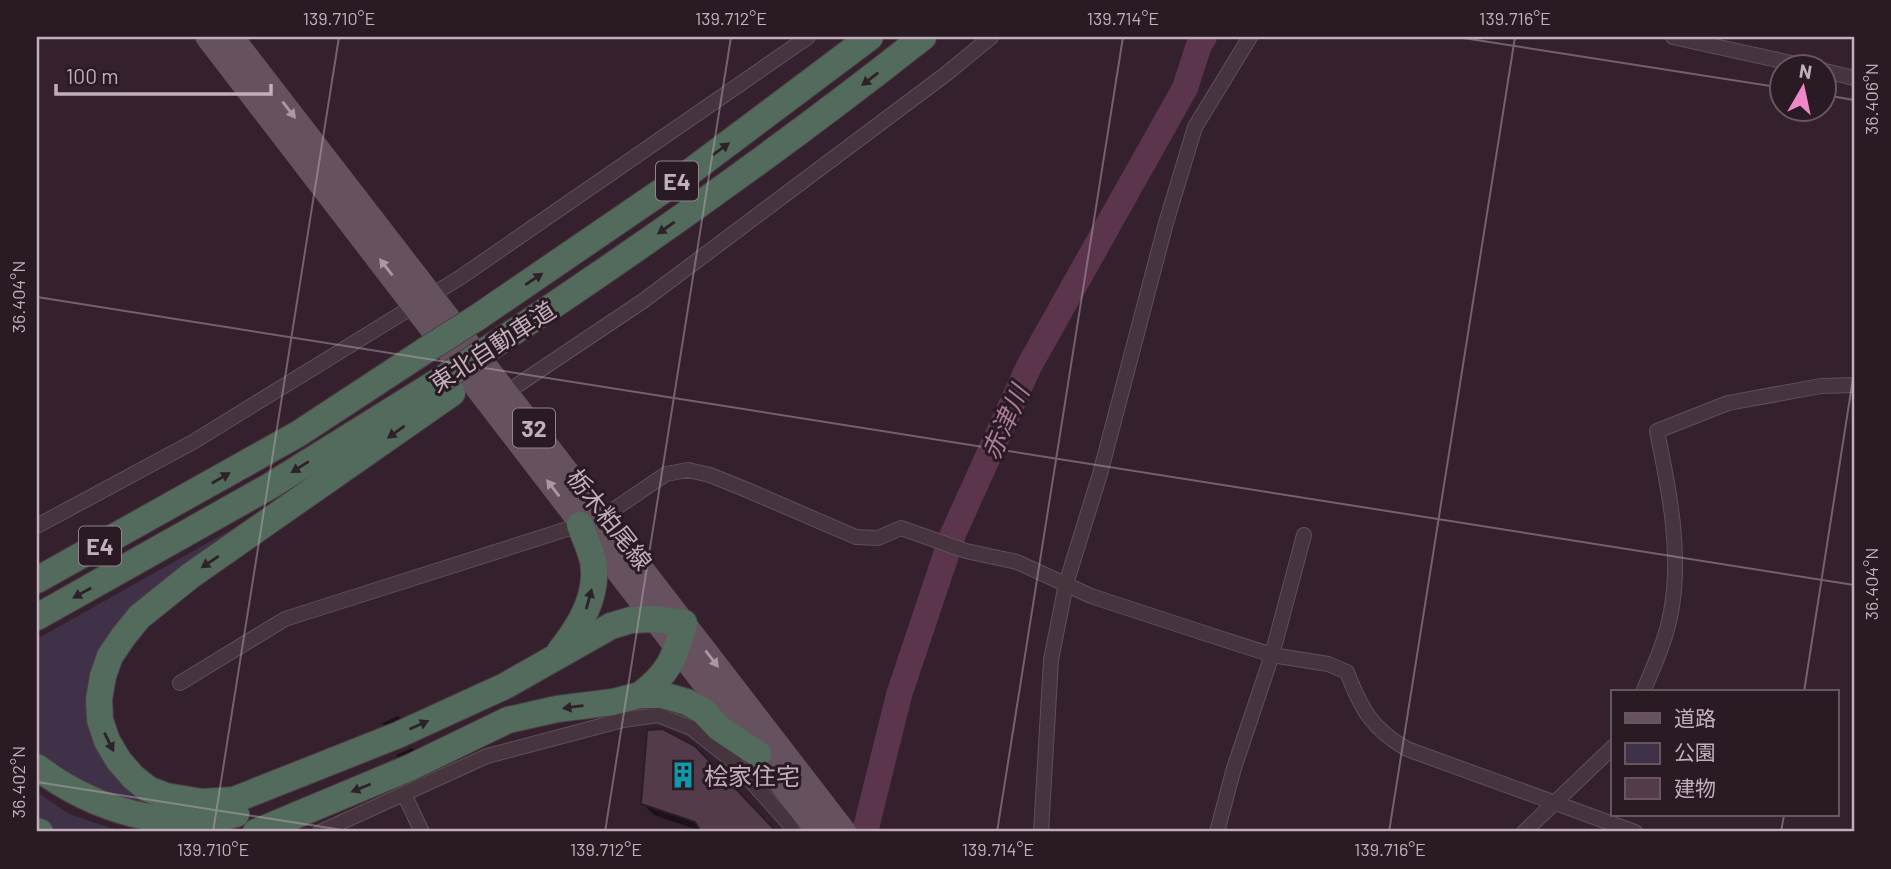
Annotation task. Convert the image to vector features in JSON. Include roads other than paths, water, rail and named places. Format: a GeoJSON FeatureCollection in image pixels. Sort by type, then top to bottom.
{"type":"FeatureCollection","features":[{"type":"Feature","properties":{"kind":"highway","name":"東北自動車道"},"geometry":{"type":"LineString","coordinates":[[37,580],[298,435],[478,317],[690,172],[870,37]]}},
{"type":"Feature","properties":{"kind":"highway","name":"東北自動車道"},"geometry":{"type":"LineString","coordinates":[[37,617],[447,386],[848,96],[923,37]]}},
{"type":"Feature","properties":{"kind":"highway"},"geometry":{"type":"LineString","coordinates":[[447,386],[163,596],[139,617],[110,656],[99,699],[100,720],[107,741],[119,761],[148,789],[166,796],[220,802],[254,794],[398,735],[506,686],[611,626],[631,620],[655,619],[684,624],[672,664],[657,682],[640,695]]}},
{"type":"Feature","properties":{"kind":"highway"},"geometry":{"type":"LineString","coordinates":[[37,560],[66,545],[162,511]]}},
{"type":"Feature","properties":{"kind":"highway"},"geometry":{"type":"LineString","coordinates":[[555,658],[578,627],[590,601],[593,562],[591,520]]}},
{"type":"Feature","properties":{"kind":"highway"},"geometry":{"type":"LineString","coordinates":[[256,832],[409,768],[508,720],[640,695],[662,695],[687,702],[703,711],[719,729],[758,754]]}},
{"type":"Feature","properties":{"kind":"highway"},"geometry":{"type":"LineString","coordinates":[[37,767],[75,792],[103,805],[130,813],[181,821],[206,821],[239,813],[258,805],[288,780]]}},
{"type":"Feature","properties":{"kind":"highway"},"geometry":{"type":"LineString","coordinates":[[37,782],[79,808],[106,818],[131,827],[174,832]]}},
{"type":"Feature","properties":{"kind":"highway"},"geometry":{"type":"LineString","coordinates":[[223,832],[298,814]]}},
{"type":"Feature","properties":{"kind":"main road","name":"栃木粕尾線"},"geometry":{"type":"LineString","coordinates":[[207,37],[424,300],[506,392],[655,619],[815,824]]}},
{"type":"Feature","properties":{"kind":"main road","name":"栃木粕尾線"},"geometry":{"type":"LineString","coordinates":[[232,37],[424,300],[591,520],[684,624],[815,824]]}},
{"type":"Feature","properties":{"kind":"street"},"geometry":{"type":"LineString","coordinates":[[37,526],[193,442],[472,270],[806,37]]}},
{"type":"Feature","properties":{"kind":"street"},"geometry":{"type":"LineString","coordinates":[[506,392],[643,301],[946,74],[991,37]]}},
{"type":"Feature","properties":{"kind":"street"},"geometry":{"type":"LineString","coordinates":[[1673,37],[1769,58]]}},
{"type":"Feature","properties":{"kind":"street"},"geometry":{"type":"LineString","coordinates":[[1041,832],[1052,660],[1066,584],[1100,474],[1166,223],[1195,127],[1244,40]]}},
{"type":"Feature","properties":{"kind":"street"},"geometry":{"type":"LineString","coordinates":[[1644,690],[1660,652],[1671,612],[1674,581],[1670,492],[1657,431],[1728,403],[1821,386],[1854,386]]}},
{"type":"Feature","properties":{"kind":"street"},"geometry":{"type":"LineString","coordinates":[[180,683],[285,619],[591,520],[613,510],[666,474],[688,470],[710,475],[856,537],[878,538],[901,528],[966,551],[1017,562],[1091,596],[1272,654],[1328,664],[1347,672],[1359,703],[1376,725],[1385,736],[1406,748],[1635,832]]}},
{"type":"Feature","properties":{"kind":"street"},"geometry":{"type":"LineString","coordinates":[[1217,832],[1234,768],[1272,654],[1304,535]]}},
{"type":"Feature","properties":{"kind":"street"},"geometry":{"type":"LineString","coordinates":[[320,832],[487,756],[623,720],[659,715],[691,728],[815,824]]}},
{"type":"Feature","properties":{"kind":"street"},"geometry":{"type":"LineString","coordinates":[[1524,832],[1611,749]]}},
{"type":"Feature","properties":{"kind":"street"},"geometry":{"type":"LineString","coordinates":[[404,794],[422,832]]}},
{"type":"Feature","properties":{"kind":"waterway"},"geometry":{"type":"LineString","coordinates":[[1188,37],[1199,45]]}},
{"type":"Feature","properties":{"kind":"waterway","name":"赤津川"},"geometry":{"type":"LineString","coordinates":[[865,832],[899,695],[953,534],[1029,366],[1185,88],[1204,37]]}},
{"type":"Feature","properties":{"kind":"place","name":"桧家住宅"},"geometry":{"type":"Point","coordinates":[683,775]}}]}
